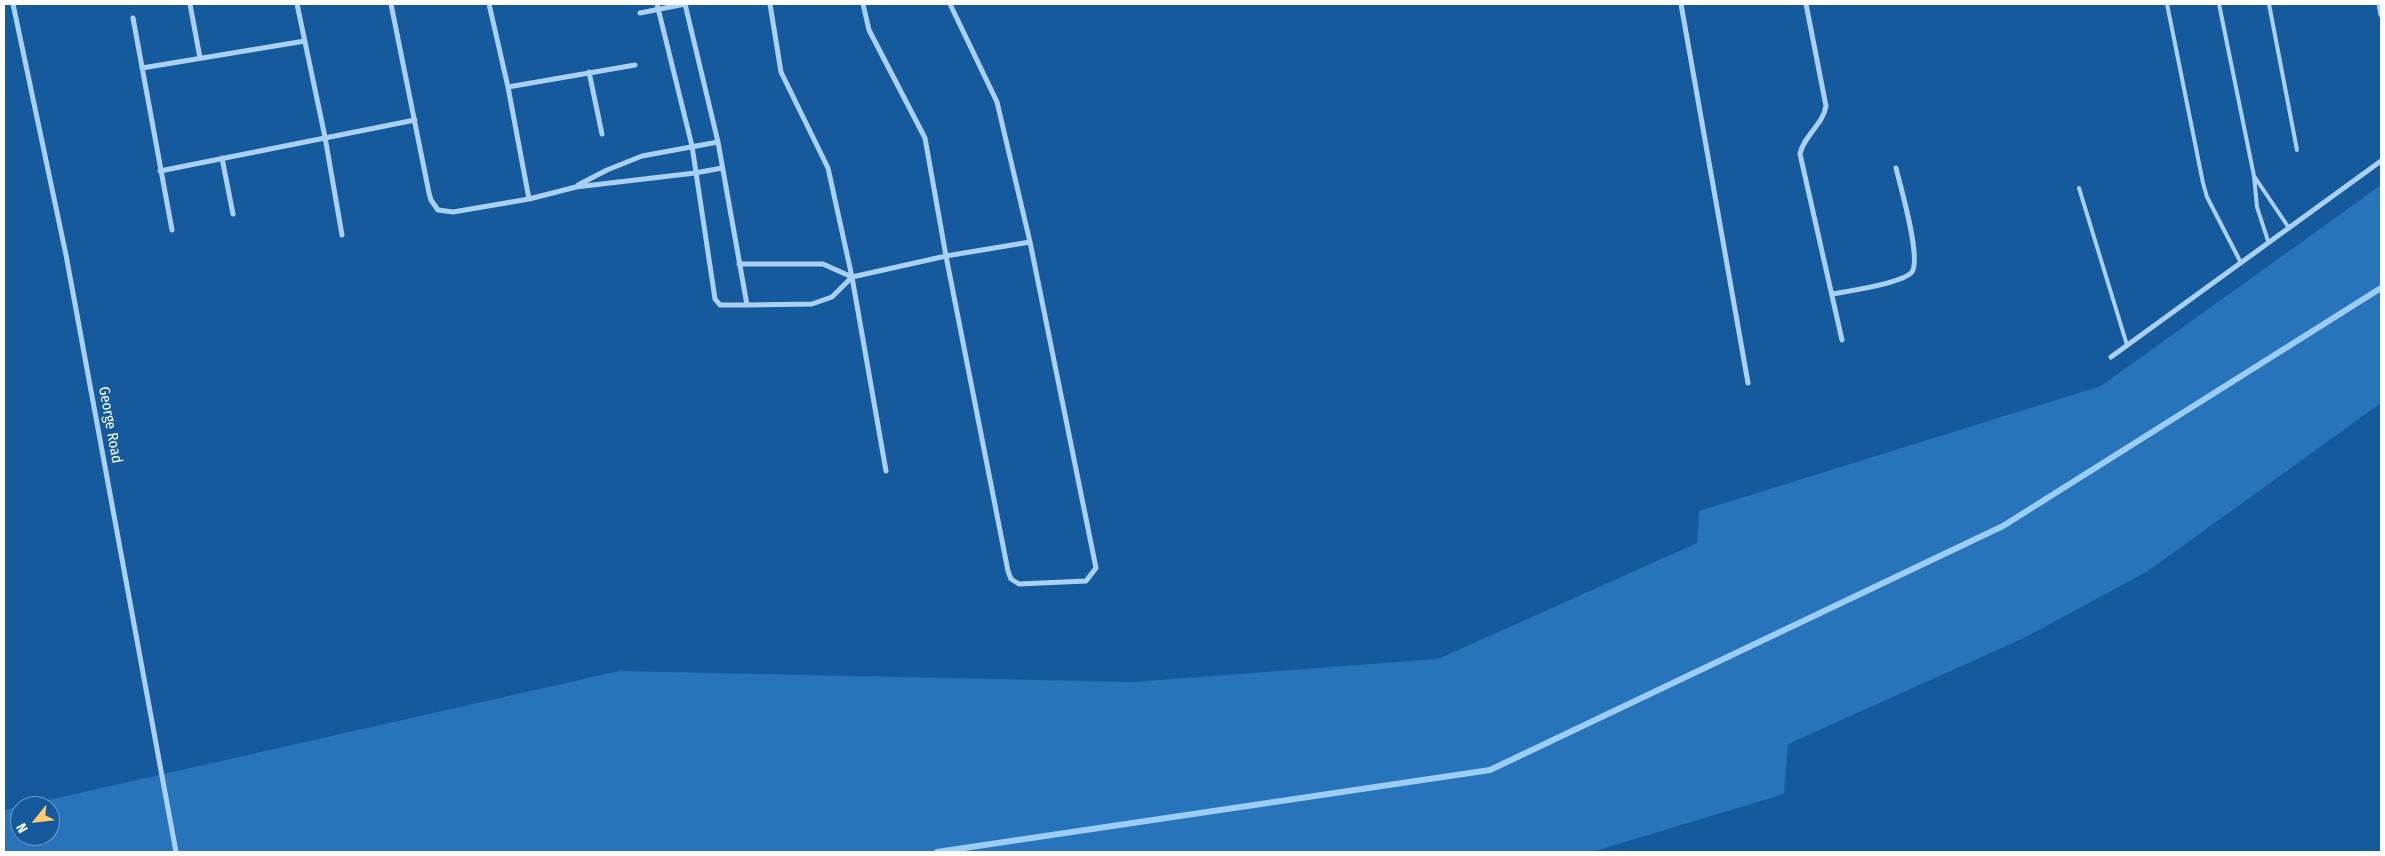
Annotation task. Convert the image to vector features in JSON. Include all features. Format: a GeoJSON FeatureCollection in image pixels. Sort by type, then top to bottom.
{"type":"FeatureCollection","features":[{"type":"Feature","properties":{"kind":"street","name":"George Road"},"geometry":{"type":"LineString","coordinates":[[14,4],[66,255],[176,852]]}},
{"type":"Feature","properties":{"kind":"street"},"geometry":{"type":"LineString","coordinates":[[190,4],[200,58]]}},
{"type":"Feature","properties":{"kind":"street"},"geometry":{"type":"LineString","coordinates":[[298,4],[325,137],[342,235]]}},
{"type":"Feature","properties":{"kind":"street"},"geometry":{"type":"LineString","coordinates":[[392,4],[429,193],[431,200],[438,210],[453,212],[529,200],[576,187],[722,168]]}},
{"type":"Feature","properties":{"kind":"street"},"geometry":{"type":"LineString","coordinates":[[489,4],[508,87],[529,200]]}},
{"type":"Feature","properties":{"kind":"street"},"geometry":{"type":"LineString","coordinates":[[640,12],[658,6],[685,4],[718,142],[747,305]]}},
{"type":"Feature","properties":{"kind":"street"},"geometry":{"type":"LineString","coordinates":[[770,4],[780,72],[828,168],[852,277],[886,471]]}},
{"type":"Feature","properties":{"kind":"street"},"geometry":{"type":"LineString","coordinates":[[863,4],[869,30],[925,138],[946,256],[1011,579],[1019,584],[1086,581],[1096,568],[1030,242],[997,102],[950,4]]}},
{"type":"Feature","properties":{"kind":"street"},"geometry":{"type":"LineString","coordinates":[[1681,4],[1748,383]]}},
{"type":"Feature","properties":{"kind":"street"},"geometry":{"type":"LineString","coordinates":[[1806,4],[1826,106],[1825,116],[1802,144],[1800,154],[1842,340]]}},
{"type":"Feature","properties":{"kind":"street"},"geometry":{"type":"LineString","coordinates":[[2379,4],[2381,15]]}},
{"type":"Feature","properties":{"kind":"street"},"geometry":{"type":"LineString","coordinates":[[658,6],[692,146],[716,303],[720,305],[812,304],[832,297],[852,277],[946,256],[1030,242]]}},
{"type":"Feature","properties":{"kind":"street"},"geometry":{"type":"LineString","coordinates":[[133,18],[172,230]]}},
{"type":"Feature","properties":{"kind":"street"},"geometry":{"type":"LineString","coordinates":[[142,68],[305,41]]}},
{"type":"Feature","properties":{"kind":"street"},"geometry":{"type":"LineString","coordinates":[[508,87],[635,65]]}},
{"type":"Feature","properties":{"kind":"street"},"geometry":{"type":"LineString","coordinates":[[589,72],[602,134]]}},
{"type":"Feature","properties":{"kind":"street"},"geometry":{"type":"LineString","coordinates":[[160,171],[415,120]]}},
{"type":"Feature","properties":{"kind":"street"},"geometry":{"type":"LineString","coordinates":[[576,187],[607,170],[642,156],[718,142]]}},
{"type":"Feature","properties":{"kind":"street"},"geometry":{"type":"LineString","coordinates":[[222,158],[233,214]]}},
{"type":"Feature","properties":{"kind":"street"},"geometry":{"type":"LineString","coordinates":[[2111,357],[2381,160]]}},
{"type":"Feature","properties":{"kind":"street"},"geometry":{"type":"LineString","coordinates":[[1832,294],[1890,282],[1910,274],[1912,271],[1915,258],[1911,231],[1896,168]]}},
{"type":"Feature","properties":{"kind":"street"},"geometry":{"type":"LineString","coordinates":[[739,264],[823,264],[852,277]]}},
{"type":"Feature","properties":{"kind":"lane"},"geometry":{"type":"LineString","coordinates":[[2167,4],[2203,184],[2207,197],[2240,262]]}},
{"type":"Feature","properties":{"kind":"lane"},"geometry":{"type":"LineString","coordinates":[[2219,4],[2254,176],[2257,206],[2268,241]]}},
{"type":"Feature","properties":{"kind":"lane"},"geometry":{"type":"LineString","coordinates":[[2269,4],[2297,150]]}},
{"type":"Feature","properties":{"kind":"lane"},"geometry":{"type":"LineString","coordinates":[[2254,176],[2289,228]]}},
{"type":"Feature","properties":{"kind":"lane"},"geometry":{"type":"LineString","coordinates":[[2079,188],[2126,345]]}},
{"type":"Feature","properties":{"kind":"shaded area"},"geometry":{"type":"Polygon","coordinates":[[[2381,185],[2381,403],[2148,571],[2024,638],[1788,744],[1784,794],[1592,852],[4,852],[4,810],[10,808],[10,846],[60,846],[60,797],[619,671],[1133,682],[1438,659],[1697,543],[1699,511],[2101,386],[2381,185]]]}},
{"type":"Feature","properties":{"kind":"waterway"},"geometry":{"type":"LineString","coordinates":[[937,852],[1490,770],[2003,526],[2381,288]]}}]}
